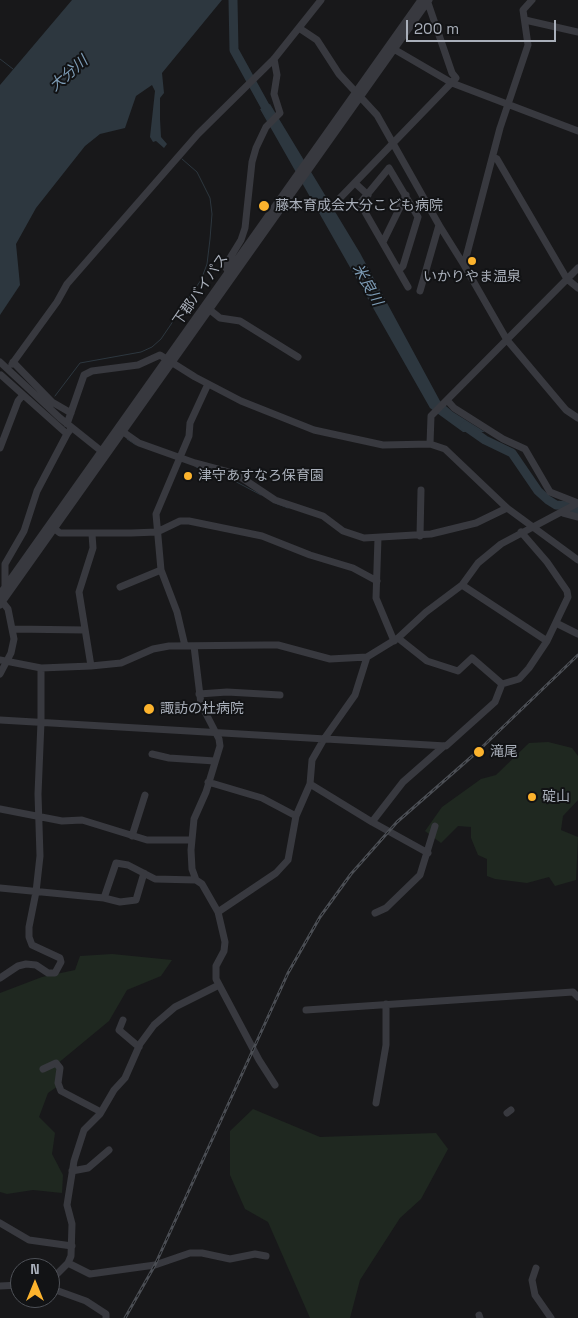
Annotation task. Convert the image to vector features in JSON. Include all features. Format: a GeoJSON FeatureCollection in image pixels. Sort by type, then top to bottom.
{"type":"FeatureCollection","features":[{"type":"Feature","properties":{"kind":"street"},"geometry":{"type":"LineString","coordinates":[[71,413],[52,402],[12,363],[57,302],[67,284],[187,146],[272,62],[321,0]]}},
{"type":"Feature","properties":{"kind":"street"},"geometry":{"type":"LineString","coordinates":[[464,265],[507,105],[528,45],[523,10],[532,0]]}},
{"type":"Feature","properties":{"kind":"street"},"geometry":{"type":"LineString","coordinates":[[1,599],[169,361],[210,310],[310,163],[426,1]]}},
{"type":"Feature","properties":{"kind":"street"},"geometry":{"type":"LineString","coordinates":[[339,198],[456,78],[452,73],[426,1]]}},
{"type":"Feature","properties":{"kind":"street"},"geometry":{"type":"LineString","coordinates":[[525,20],[578,32]]}},
{"type":"Feature","properties":{"kind":"street"},"geometry":{"type":"LineString","coordinates":[[299,28],[318,41],[336,70],[376,114],[507,340],[566,410],[578,418]]}},
{"type":"Feature","properties":{"kind":"street"},"geometry":{"type":"LineString","coordinates":[[392,48],[452,83],[578,131]]}},
{"type":"Feature","properties":{"kind":"street"},"geometry":{"type":"LineString","coordinates":[[229,273],[225,266],[241,240],[245,228],[254,155],[264,131],[280,113],[274,96],[277,75],[272,62]]}},
{"type":"Feature","properties":{"kind":"street"},"geometry":{"type":"LineString","coordinates":[[493,157],[497,159],[567,279],[578,288]]}},
{"type":"Feature","properties":{"kind":"street"},"geometry":{"type":"LineString","coordinates":[[398,270],[403,266],[418,217],[389,168],[361,202],[361,205],[383,242],[398,270],[408,287]]}},
{"type":"Feature","properties":{"kind":"street","name":"下郡バイパス"},"geometry":{"type":"LineString","coordinates":[[169,361],[229,273],[298,181]]}},
{"type":"Feature","properties":{"kind":"street"},"geometry":{"type":"LineString","coordinates":[[355,183],[368,195]]}},
{"type":"Feature","properties":{"kind":"street"},"geometry":{"type":"LineString","coordinates":[[383,242],[406,195]]}},
{"type":"Feature","properties":{"kind":"street"},"geometry":{"type":"LineString","coordinates":[[420,291],[439,225]]}},
{"type":"Feature","properties":{"kind":"street"},"geometry":{"type":"LineString","coordinates":[[430,444],[431,416],[578,268]]}},
{"type":"Feature","properties":{"kind":"street"},"geometry":{"type":"LineString","coordinates":[[210,310],[220,318],[240,321],[298,357]]}},
{"type":"Feature","properties":{"kind":"street"},"geometry":{"type":"LineString","coordinates":[[1,599],[5,586],[6,564],[24,531],[37,491],[68,429],[71,413],[84,375],[92,371],[138,365],[160,355],[208,384],[241,401],[314,430],[383,445],[430,444],[445,449],[507,508],[578,560]]}},
{"type":"Feature","properties":{"kind":"street"},"geometry":{"type":"LineString","coordinates":[[0,362],[68,429]]}},
{"type":"Feature","properties":{"kind":"street"},"geometry":{"type":"LineString","coordinates":[[1,375],[23,395],[104,453]]}},
{"type":"Feature","properties":{"kind":"street"},"geometry":{"type":"LineString","coordinates":[[185,646],[177,612],[161,570],[157,532],[157,507],[189,436],[190,423],[208,384]]}},
{"type":"Feature","properties":{"kind":"street"},"geometry":{"type":"LineString","coordinates":[[0,448],[18,401],[23,395]]}},
{"type":"Feature","properties":{"kind":"street"},"geometry":{"type":"LineString","coordinates":[[447,400],[454,408],[503,439],[525,449],[550,492],[560,498],[578,503]]}},
{"type":"Feature","properties":{"kind":"street"},"geometry":{"type":"LineString","coordinates":[[120,430],[139,443],[179,460],[236,474],[275,500],[323,516],[343,531],[354,535],[378,538],[420,536],[470,525],[507,508]]}},
{"type":"Feature","properties":{"kind":"street"},"geometry":{"type":"LineString","coordinates":[[420,536],[421,490]]}},
{"type":"Feature","properties":{"kind":"street"},"geometry":{"type":"LineString","coordinates":[[3,661],[41,668],[91,666],[121,663],[153,649],[185,646],[278,645],[330,659],[367,657],[396,639],[426,612],[462,585],[478,563],[502,544],[521,532],[563,513],[578,503]]}},
{"type":"Feature","properties":{"kind":"street"},"geometry":{"type":"LineString","coordinates":[[563,513],[578,517]]}},
{"type":"Feature","properties":{"kind":"street"},"geometry":{"type":"LineString","coordinates":[[52,526],[60,533],[157,532],[180,521],[189,521],[252,533],[310,555],[354,568],[377,581]]}},
{"type":"Feature","properties":{"kind":"street"},"geometry":{"type":"LineString","coordinates":[[5,586],[52,526]]}},
{"type":"Feature","properties":{"kind":"street"},"geometry":{"type":"LineString","coordinates":[[372,822],[404,782],[492,705],[502,684],[519,679],[547,641],[556,624],[568,597],[567,590],[534,545],[521,532]]}},
{"type":"Feature","properties":{"kind":"street"},"geometry":{"type":"LineString","coordinates":[[91,666],[79,592],[93,548],[92,534]]}},
{"type":"Feature","properties":{"kind":"street"},"geometry":{"type":"LineString","coordinates":[[378,538],[376,598],[396,639],[427,661],[458,671],[472,658],[502,684]]}},
{"type":"Feature","properties":{"kind":"street"},"geometry":{"type":"LineString","coordinates":[[120,587],[161,570]]}},
{"type":"Feature","properties":{"kind":"street"},"geometry":{"type":"LineString","coordinates":[[462,585],[547,641]]}},
{"type":"Feature","properties":{"kind":"street"},"geometry":{"type":"LineString","coordinates":[[0,674],[3,661],[13,646],[13,629],[8,609],[1,599]]}},
{"type":"Feature","properties":{"kind":"street"},"geometry":{"type":"LineString","coordinates":[[556,624],[578,634]]}},
{"type":"Feature","properties":{"kind":"street"},"geometry":{"type":"LineString","coordinates":[[13,629],[85,630]]}},
{"type":"Feature","properties":{"kind":"street"},"geometry":{"type":"LineString","coordinates":[[194,646],[199,694],[205,713],[220,746],[194,819],[191,859],[196,880]]}},
{"type":"Feature","properties":{"kind":"street"},"geometry":{"type":"LineString","coordinates":[[218,912],[276,873],[288,860],[296,816],[310,784],[312,760],[324,739],[355,695],[367,657]]}},
{"type":"Feature","properties":{"kind":"street"},"geometry":{"type":"LineString","coordinates":[[0,978],[18,966],[26,964],[36,965],[48,973],[55,973],[60,968],[60,958],[32,945],[29,937],[40,856],[38,818],[39,746],[42,722],[41,668]]}},
{"type":"Feature","properties":{"kind":"street"},"geometry":{"type":"LineString","coordinates":[[199,694],[226,692],[280,695]]}},
{"type":"Feature","properties":{"kind":"street"},"geometry":{"type":"LineString","coordinates":[[0,720],[444,746]]}},
{"type":"Feature","properties":{"kind":"street"},"geometry":{"type":"LineString","coordinates":[[152,754],[169,758],[215,761]]}},
{"type":"Feature","properties":{"kind":"street"},"geometry":{"type":"LineString","coordinates":[[208,782],[262,798],[296,816]]}},
{"type":"Feature","properties":{"kind":"street"},"geometry":{"type":"LineString","coordinates":[[310,784],[372,822],[428,853]]}},
{"type":"Feature","properties":{"kind":"street"},"geometry":{"type":"LineString","coordinates":[[132,836],[144,795]]}},
{"type":"Feature","properties":{"kind":"street"},"geometry":{"type":"LineString","coordinates":[[0,809],[38,818],[62,821],[82,820],[147,840],[192,840]]}},
{"type":"Feature","properties":{"kind":"street"},"geometry":{"type":"LineString","coordinates":[[375,913],[386,908],[420,875],[428,853],[434,826]]}},
{"type":"Feature","properties":{"kind":"street"},"geometry":{"type":"LineString","coordinates":[[104,898],[116,863],[155,879],[196,880],[202,884],[218,912],[225,946],[215,973],[218,985],[275,1085]]}},
{"type":"Feature","properties":{"kind":"street"},"geometry":{"type":"LineString","coordinates":[[0,888],[104,898],[120,902],[136,900],[144,873]]}},
{"type":"Feature","properties":{"kind":"street"},"geometry":{"type":"LineString","coordinates":[[60,1271],[68,1263],[72,1246],[72,1224],[67,1205],[72,1171],[84,1130],[101,1112],[114,1090],[130,1070],[139,1047],[154,1025],[175,1007],[218,985]]}},
{"type":"Feature","properties":{"kind":"street"},"geometry":{"type":"LineString","coordinates":[[306,1010],[573,992],[578,997]]}},
{"type":"Feature","properties":{"kind":"street"},"geometry":{"type":"LineString","coordinates":[[376,1104],[386,1045],[386,1004]]}},
{"type":"Feature","properties":{"kind":"street"},"geometry":{"type":"LineString","coordinates":[[123,1020],[119,1030],[139,1047]]}},
{"type":"Feature","properties":{"kind":"street"},"geometry":{"type":"LineString","coordinates":[[43,1069],[56,1063],[60,1068],[58,1083],[61,1090],[101,1112]]}},
{"type":"Feature","properties":{"kind":"street"},"geometry":{"type":"LineString","coordinates":[[72,1171],[88,1168],[109,1150]]}},
{"type":"Feature","properties":{"kind":"street"},"geometry":{"type":"LineString","coordinates":[[0,1223],[28,1240],[72,1246]]}},
{"type":"Feature","properties":{"kind":"street"},"geometry":{"type":"LineString","coordinates":[[68,1263],[90,1274],[155,1265],[190,1253],[202,1252],[230,1259],[255,1254],[266,1256]]}},
{"type":"Feature","properties":{"kind":"street"},"geometry":{"type":"LineString","coordinates":[[536,1268],[532,1280],[535,1295],[551,1318]]}},
{"type":"Feature","properties":{"kind":"street"},"geometry":{"type":"LineString","coordinates":[[60,1292],[86,1301],[106,1314],[106,1318]]}},
{"type":"Feature","properties":{"kind":"shaded area"},"geometry":{"type":"Polygon","coordinates":[[[548,742],[572,748],[578,756],[578,800],[563,816],[561,830],[578,837],[576,880],[555,886],[549,877],[527,883],[495,879],[487,876],[487,859],[478,855],[471,838],[471,827],[458,826],[441,843],[425,831],[442,807],[481,779],[496,775],[529,743],[548,742]]]}},
{"type":"Feature","properties":{"kind":"shaded area"},"geometry":{"type":"Polygon","coordinates":[[[112,954],[172,960],[161,976],[127,990],[109,1021],[57,1064],[58,1086],[48,1093],[39,1117],[55,1133],[52,1154],[63,1175],[62,1193],[33,1190],[7,1194],[0,1192],[0,993],[42,977],[75,970],[80,956],[112,954]]]}},
{"type":"Feature","properties":{"kind":"shaded area"},"geometry":{"type":"Polygon","coordinates":[[[253,1109],[320,1137],[436,1133],[448,1149],[421,1199],[400,1218],[360,1280],[350,1318],[310,1318],[268,1222],[245,1209],[230,1175],[230,1131],[253,1109]]]}},
{"type":"Feature","properties":{"kind":"water","name":"大分川"},"geometry":{"type":"Polygon","coordinates":[[[72,0],[222,0],[162,73],[164,93],[160,98],[161,137],[167,144],[164,148],[156,141],[153,142],[150,137],[155,91],[152,85],[136,96],[125,128],[100,134],[85,146],[36,208],[16,244],[20,285],[0,315],[0,85],[72,0]]]}},
{"type":"Feature","properties":{"kind":"water"},"geometry":{"type":"Polygon","coordinates":[[[270,104],[360,253],[440,401],[453,412],[485,432],[463,432],[430,408],[260,109],[270,104]]]}},
{"type":"Feature","properties":{"kind":"waterway","name":"米良川"},"geometry":{"type":"LineString","coordinates":[[233,0],[234,50],[271,117]]}},
{"type":"Feature","properties":{"kind":"waterway"},"geometry":{"type":"LineString","coordinates":[[0,59],[13,69]]}},
{"type":"Feature","properties":{"kind":"waterway"},"geometry":{"type":"LineString","coordinates":[[55,396],[80,363],[141,352],[152,347],[161,339],[201,280],[207,264],[210,239],[212,214],[210,198],[197,172],[182,159]]}},
{"type":"Feature","properties":{"kind":"waterway","name":"米良川"},"geometry":{"type":"LineString","coordinates":[[465,426],[485,440],[512,453],[538,491],[548,500],[556,505],[569,506],[578,511]]}},
{"type":"Feature","properties":{"kind":"waterway"},"geometry":{"type":"LineString","coordinates":[[127,439],[136,445]]}},
{"type":"Feature","properties":{"kind":"waterway"},"geometry":{"type":"LineString","coordinates":[[196,467],[227,477],[261,495]]}},
{"type":"Feature","properties":{"kind":"waterway"},"geometry":{"type":"LineString","coordinates":[[275,503],[288,508]]}},
{"type":"Feature","properties":{"kind":"railway"},"geometry":{"type":"LineString","coordinates":[[125,1318],[155,1265],[288,973],[320,917],[351,874],[397,822],[477,752],[578,655]]}},
{"type":"Feature","properties":{"kind":"place","name":"藤本育成会大分こども病院"},"geometry":{"type":"Point","coordinates":[264,206]}},
{"type":"Feature","properties":{"kind":"place","name":"いかりやま温泉"},"geometry":{"type":"Point","coordinates":[472,261]}},
{"type":"Feature","properties":{"kind":"place","name":"津守あすなろ保育園"},"geometry":{"type":"Point","coordinates":[188,476]}},
{"type":"Feature","properties":{"kind":"place","name":"諏訪の杜病院"},"geometry":{"type":"Point","coordinates":[149,709]}},
{"type":"Feature","properties":{"kind":"place","name":"滝尾"},"geometry":{"type":"Point","coordinates":[479,752]}},
{"type":"Feature","properties":{"kind":"place","name":"碇山"},"geometry":{"type":"Point","coordinates":[532,797]}}]}
